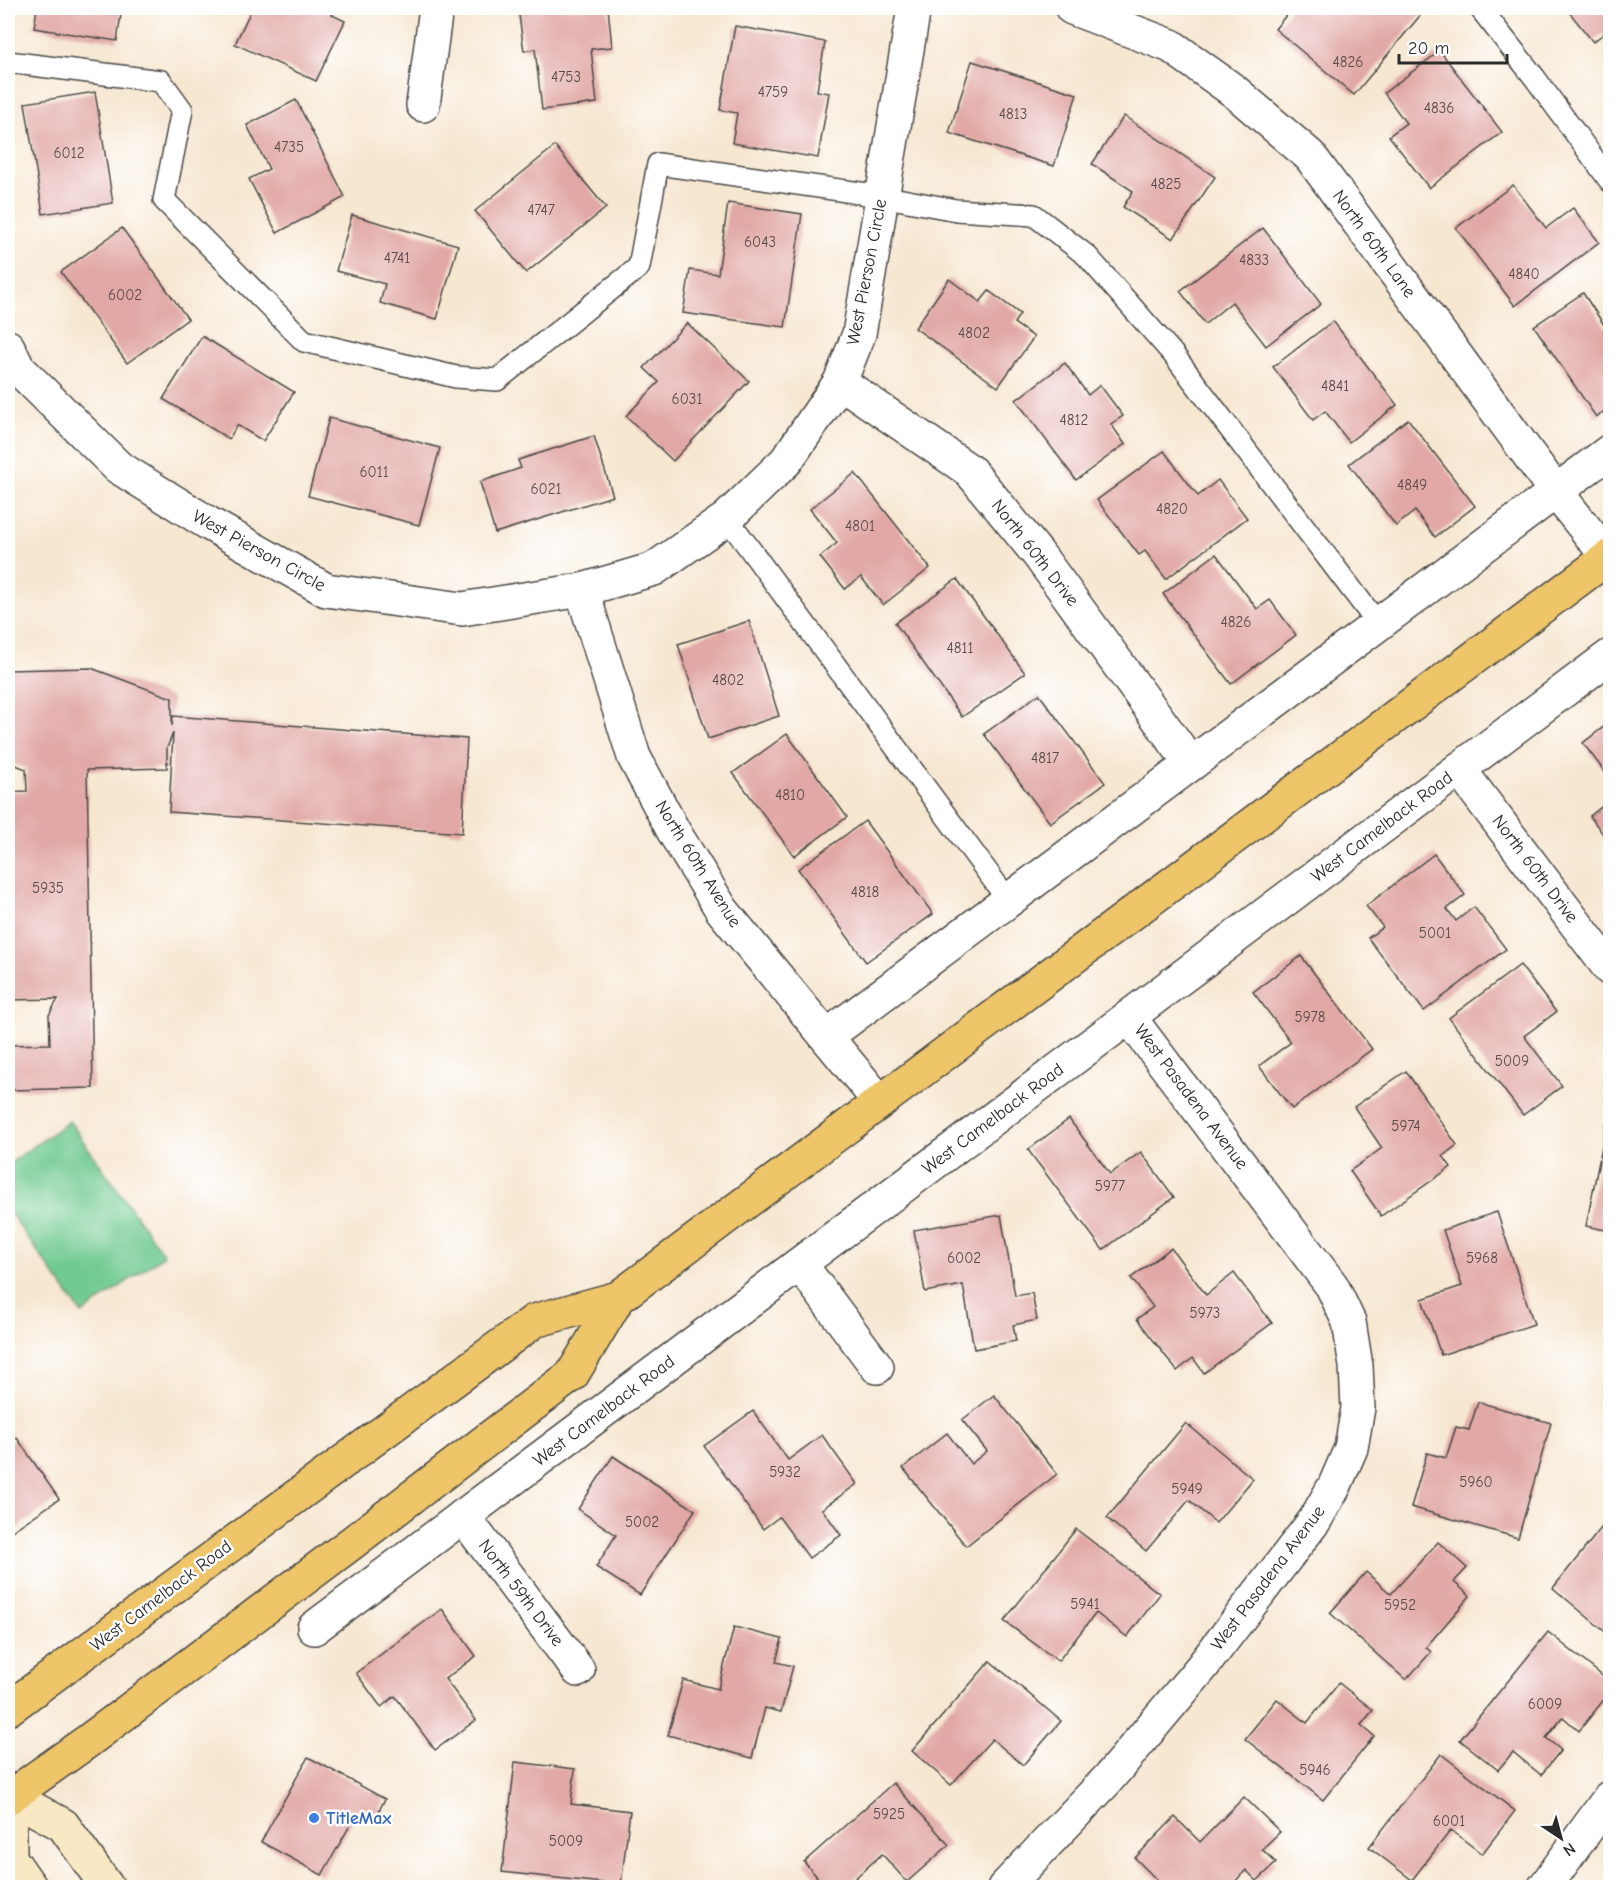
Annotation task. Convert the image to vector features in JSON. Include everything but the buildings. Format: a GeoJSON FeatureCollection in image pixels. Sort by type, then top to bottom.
{"type":"FeatureCollection","features":[{"type":"Feature","properties":{"kind":"main road","name":"West Camelback Road"},"geometry":{"type":"LineString","coordinates":[[8,1710],[534,1321],[618,1298],[1609,556]]}},
{"type":"Feature","properties":{"kind":"main road","name":"West Camelback Road"},"geometry":{"type":"LineString","coordinates":[[8,1796],[88,1741],[572,1375],[618,1298]]}},
{"type":"Feature","properties":{"kind":"main road"},"geometry":{"type":"LineString","coordinates":[[31,1887],[10,1858],[8,1796],[63,1825],[108,1887]]}},
{"type":"Feature","properties":{"kind":"street"},"geometry":{"type":"LineString","coordinates":[[423,105],[436,8]]}},
{"type":"Feature","properties":{"kind":"street","name":"West Pierson Circle"},"geometry":{"type":"LineString","coordinates":[[11,364],[118,467],[208,523],[326,590],[462,609],[582,590],[654,568],[727,518],[786,461],[840,382],[859,334],[914,8]]}},
{"type":"Feature","properties":{"kind":"street","name":"North 60th Lane"},"geometry":{"type":"LineString","coordinates":[[1072,8],[1171,46],[1234,91],[1310,156],[1556,492],[1609,556]]}},
{"type":"Feature","properties":{"kind":"street","name":"North 60th Drive"},"geometry":{"type":"LineString","coordinates":[[840,382],[970,471],[1038,554],[1191,764]]}},
{"type":"Feature","properties":{"kind":"street"},"geometry":{"type":"LineString","coordinates":[[827,1036],[1611,451]]}},
{"type":"Feature","properties":{"kind":"street","name":"North 60th Avenue"},"geometry":{"type":"LineString","coordinates":[[582,590],[634,757],[674,832],[723,910],[879,1101]]}},
{"type":"Feature","properties":{"kind":"street","name":"West Camelback Road"},"geometry":{"type":"LineString","coordinates":[[314,1628],[1611,656]]}},
{"type":"Feature","properties":{"kind":"street","name":"North 60th Drive"},"geometry":{"type":"LineString","coordinates":[[1459,769],[1611,969]]}},
{"type":"Feature","properties":{"kind":"street","name":"West Pasadena Avenue"},"geometry":{"type":"LineString","coordinates":[[1004,1887],[1107,1780],[1202,1667],[1315,1520],[1335,1485],[1350,1448],[1358,1408],[1356,1366],[1349,1322],[1332,1286],[1130,1017]]}},
{"type":"Feature","properties":{"kind":"street"},"geometry":{"type":"LineString","coordinates":[[800,1264],[877,1368]]}},
{"type":"Feature","properties":{"kind":"street","name":"North 59th Drive"},"geometry":{"type":"LineString","coordinates":[[464,1516],[578,1670]]}},
{"type":"Feature","properties":{"kind":"street"},"geometry":{"type":"LineString","coordinates":[[349,1545],[376,1582]]}},
{"type":"Feature","properties":{"kind":"street"},"geometry":{"type":"LineString","coordinates":[[1544,1887],[1611,1797]]}},
{"type":"Feature","properties":{"kind":"lane"},"geometry":{"type":"LineString","coordinates":[[1480,8],[1611,181]]}},
{"type":"Feature","properties":{"kind":"lane"},"geometry":{"type":"LineString","coordinates":[[8,62],[161,81],[182,110],[164,200],[288,325],[304,341],[456,377],[497,380],[639,267],[658,164],[881,196],[956,210],[1034,215],[1087,256],[1173,354],[1378,624]]}},
{"type":"Feature","properties":{"kind":"lane"},"geometry":{"type":"LineString","coordinates":[[727,518],[1008,900]]}},
{"type":"Feature","properties":{"kind":"green space"},"geometry":{"type":"Polygon","coordinates":[[[69,1121],[164,1255],[82,1314],[8,1210],[8,1165],[69,1121]]]}},
{"type":"Feature","properties":{"kind":"place","name":"TitleMax"},"geometry":{"type":"Point","coordinates":[314,1818]}}]}
